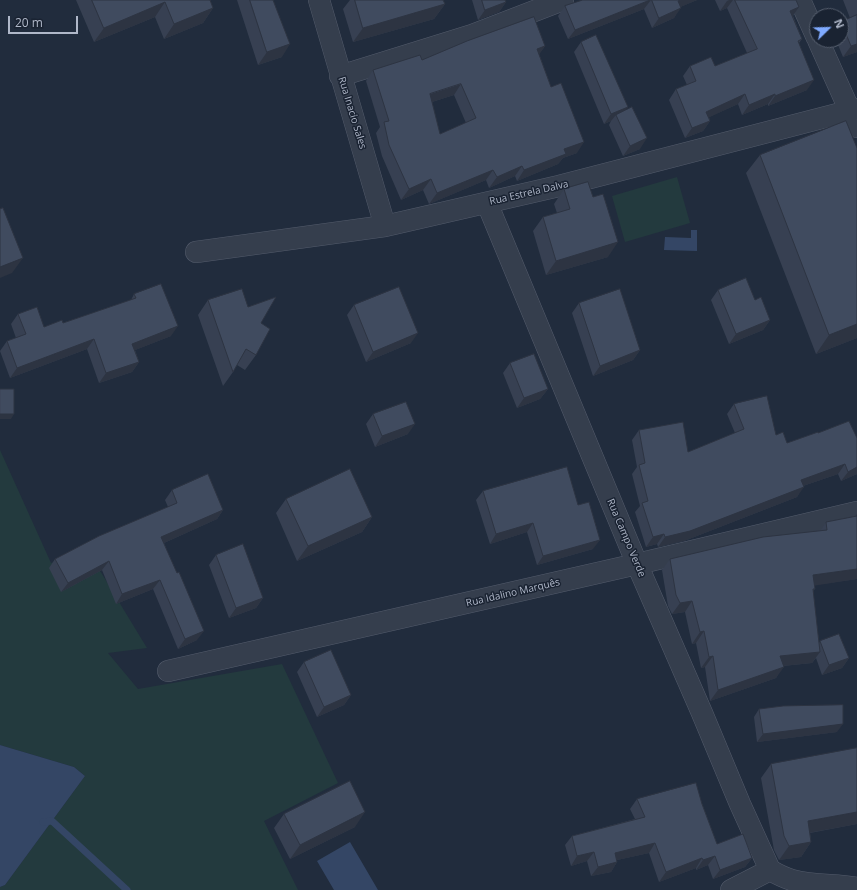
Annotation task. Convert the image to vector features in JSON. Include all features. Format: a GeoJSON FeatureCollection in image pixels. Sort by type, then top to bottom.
{"type":"FeatureCollection","features":[{"type":"Feature","properties":{"kind":"street","name":"Rua Inacio Sales"},"geometry":{"type":"LineString","coordinates":[[319,0],[385,226]]}},
{"type":"Feature","properties":{"kind":"street"},"geometry":{"type":"LineString","coordinates":[[340,76],[472,35],[563,0]]}},
{"type":"Feature","properties":{"kind":"street"},"geometry":{"type":"LineString","coordinates":[[800,0],[809,21]]}},
{"type":"Feature","properties":{"kind":"street"},"geometry":{"type":"LineString","coordinates":[[821,48],[855,116]]}},
{"type":"Feature","properties":{"kind":"street","name":"Rua Estrela Dalva"},"geometry":{"type":"LineString","coordinates":[[196,252],[385,226],[855,116]]}},
{"type":"Feature","properties":{"kind":"street","name":"Rua Campo Verde"},"geometry":{"type":"LineString","coordinates":[[487,203],[637,564],[740,804],[770,870]]}},
{"type":"Feature","properties":{"kind":"street","name":"Rua Idalino Marquês"},"geometry":{"type":"LineString","coordinates":[[168,671],[857,512]]}},
{"type":"Feature","properties":{"kind":"street"},"geometry":{"type":"LineString","coordinates":[[731,890],[770,870],[791,880],[857,888]]}},
{"type":"Feature","properties":{"kind":"green space"},"geometry":{"type":"Polygon","coordinates":[[[677,177],[690,223],[625,242],[612,196],[677,177]]]}},
{"type":"Feature","properties":{"kind":"green space"},"geometry":{"type":"Polygon","coordinates":[[[0,450],[51,563],[88,551],[147,648],[108,653],[138,689],[282,664],[338,783],[264,821],[298,890],[0,890],[0,887],[5,885],[85,776],[74,767],[0,745],[0,450]]]}},
{"type":"Feature","properties":{"kind":"water"},"geometry":{"type":"Polygon","coordinates":[[[691,230],[697,230],[697,251],[664,250],[665,237],[691,238],[691,230]]]}},
{"type":"Feature","properties":{"kind":"water"},"geometry":{"type":"Polygon","coordinates":[[[0,745],[74,767],[85,776],[5,885],[0,887],[0,745]]]}},
{"type":"Feature","properties":{"kind":"water"},"geometry":{"type":"Polygon","coordinates":[[[350,842],[378,890],[334,890],[317,861],[350,842]]]}},
{"type":"Feature","properties":{"kind":"building"},"geometry":{"type":"Polygon","coordinates":[[[92,0],[210,0],[213,8],[174,24],[165,2],[104,28],[92,0]]]}},
{"type":"Feature","properties":{"kind":"building"},"geometry":{"type":"Polygon","coordinates":[[[250,0],[273,0],[290,44],[267,52],[250,0]]]}},
{"type":"Feature","properties":{"kind":"building"},"geometry":{"type":"Polygon","coordinates":[[[355,0],[443,0],[445,4],[363,28],[355,0]]]}},
{"type":"Feature","properties":{"kind":"building"},"geometry":{"type":"Polygon","coordinates":[[[482,0],[505,0],[506,2],[485,10],[482,0]]]}},
{"type":"Feature","properties":{"kind":"building"},"geometry":{"type":"Polygon","coordinates":[[[583,0],[650,0],[575,30],[565,6],[583,0]]]}},
{"type":"Feature","properties":{"kind":"building"},"geometry":{"type":"Polygon","coordinates":[[[652,0],[681,0],[678,1],[681,8],[659,18],[652,0]]]}},
{"type":"Feature","properties":{"kind":"building"},"geometry":{"type":"Polygon","coordinates":[[[735,0],[796,0],[799,7],[790,11],[802,39],[798,41],[814,80],[749,105],[745,94],[706,112],[710,121],[692,128],[676,89],[696,81],[690,66],[711,57],[715,66],[757,49],[735,0]]]}},
{"type":"Feature","properties":{"kind":"building"},"geometry":{"type":"Polygon","coordinates":[[[857,15],[857,44],[851,46],[849,41],[849,18],[857,15]]]}},
{"type":"Feature","properties":{"kind":"building"},"geometry":{"type":"Polygon","coordinates":[[[534,17],[545,46],[537,49],[551,87],[561,83],[584,142],[564,149],[566,154],[524,170],[522,166],[497,177],[493,170],[437,193],[431,179],[409,189],[389,145],[384,122],[389,121],[373,70],[420,55],[422,60],[467,41],[534,17]],[[461,84],[430,94],[440,134],[476,118],[461,84]]]}},
{"type":"Feature","properties":{"kind":"building"},"geometry":{"type":"Polygon","coordinates":[[[596,35],[628,107],[611,114],[581,42],[596,35]]]}},
{"type":"Feature","properties":{"kind":"building"},"geometry":{"type":"Polygon","coordinates":[[[632,107],[647,138],[630,146],[616,115],[632,107]]]}},
{"type":"Feature","properties":{"kind":"building"},"geometry":{"type":"Polygon","coordinates":[[[846,121],[857,148],[857,324],[829,335],[760,155],[846,121]]]}},
{"type":"Feature","properties":{"kind":"building"},"geometry":{"type":"Polygon","coordinates":[[[588,182],[593,197],[603,194],[618,242],[556,261],[543,217],[570,209],[564,189],[588,182]]]}},
{"type":"Feature","properties":{"kind":"building"},"geometry":{"type":"Polygon","coordinates":[[[3,208],[23,258],[0,267],[0,209],[3,208]]]}},
{"type":"Feature","properties":{"kind":"building"},"geometry":{"type":"Polygon","coordinates":[[[746,278],[755,300],[761,297],[770,320],[736,334],[718,290],[746,278]]]}},
{"type":"Feature","properties":{"kind":"building"},"geometry":{"type":"Polygon","coordinates":[[[161,284],[178,326],[132,344],[139,362],[106,373],[94,339],[17,368],[7,341],[26,334],[18,314],[37,307],[44,327],[62,320],[63,323],[136,298],[134,294],[161,284]]]}},
{"type":"Feature","properties":{"kind":"building"},"geometry":{"type":"Polygon","coordinates":[[[399,287],[418,333],[373,352],[354,305],[399,287]]]}},
{"type":"Feature","properties":{"kind":"building"},"geometry":{"type":"Polygon","coordinates":[[[242,289],[248,307],[276,297],[261,323],[270,329],[256,355],[246,349],[233,372],[208,300],[242,289]]]}},
{"type":"Feature","properties":{"kind":"building"},"geometry":{"type":"Polygon","coordinates":[[[620,289],[640,350],[600,366],[579,303],[620,289]]]}},
{"type":"Feature","properties":{"kind":"building"},"geometry":{"type":"Polygon","coordinates":[[[534,354],[548,389],[524,398],[510,363],[534,354]]]}},
{"type":"Feature","properties":{"kind":"building"},"geometry":{"type":"Polygon","coordinates":[[[0,389],[14,389],[14,414],[0,414],[0,389]]]}},
{"type":"Feature","properties":{"kind":"building"},"geometry":{"type":"Polygon","coordinates":[[[767,396],[776,435],[783,432],[787,443],[849,421],[857,438],[857,467],[848,472],[845,464],[801,480],[804,487],[690,531],[665,537],[664,534],[653,537],[642,503],[648,501],[639,465],[645,463],[639,430],[683,422],[688,452],[744,429],[734,404],[767,396]]]}},
{"type":"Feature","properties":{"kind":"building"},"geometry":{"type":"Polygon","coordinates":[[[406,402],[415,424],[382,436],[373,414],[406,402]]]}},
{"type":"Feature","properties":{"kind":"building"},"geometry":{"type":"Polygon","coordinates":[[[567,467],[578,505],[589,502],[600,540],[543,556],[533,523],[496,534],[483,491],[567,467]]]}},
{"type":"Feature","properties":{"kind":"building"},"geometry":{"type":"Polygon","coordinates":[[[350,469],[372,517],[308,546],[286,499],[350,469]]]}},
{"type":"Feature","properties":{"kind":"building"},"geometry":{"type":"Polygon","coordinates":[[[208,474],[223,510],[161,537],[177,573],[179,572],[204,631],[185,639],[160,580],[122,594],[109,561],[68,583],[55,559],[99,536],[177,503],[172,490],[208,474]]]}},
{"type":"Feature","properties":{"kind":"building"},"geometry":{"type":"Polygon","coordinates":[[[857,516],[857,569],[813,575],[815,589],[813,589],[820,652],[780,656],[784,667],[718,690],[713,656],[709,657],[704,631],[700,632],[692,601],[680,603],[676,595],[670,559],[763,537],[827,530],[826,522],[857,516]]]}},
{"type":"Feature","properties":{"kind":"building"},"geometry":{"type":"Polygon","coordinates":[[[243,544],[263,598],[236,608],[216,555],[243,544]]]}},
{"type":"Feature","properties":{"kind":"building"},"geometry":{"type":"Polygon","coordinates":[[[839,634],[849,658],[829,665],[820,641],[839,634]]]}},
{"type":"Feature","properties":{"kind":"building"},"geometry":{"type":"Polygon","coordinates":[[[331,650],[351,695],[324,707],[304,662],[331,650]]]}},
{"type":"Feature","properties":{"kind":"building"},"geometry":{"type":"Polygon","coordinates":[[[843,705],[843,724],[763,734],[759,709],[783,706],[843,705]]]}},
{"type":"Feature","properties":{"kind":"building"},"geometry":{"type":"Polygon","coordinates":[[[857,748],[857,812],[808,821],[811,842],[789,846],[784,836],[771,764],[857,748]]]}},
{"type":"Feature","properties":{"kind":"building"},"geometry":{"type":"Polygon","coordinates":[[[350,781],[365,812],[300,845],[284,814],[350,781]]]}},
{"type":"Feature","properties":{"kind":"building"},"geometry":{"type":"Polygon","coordinates":[[[696,783],[717,844],[743,834],[752,858],[720,870],[715,856],[703,860],[702,858],[666,872],[655,843],[615,853],[617,862],[598,867],[594,852],[577,856],[572,836],[645,817],[637,799],[696,783]]]}},
{"type":"Feature","properties":{"kind":"waterway"},"geometry":{"type":"LineString","coordinates":[[43,822],[52,821],[127,890]]}}]}
